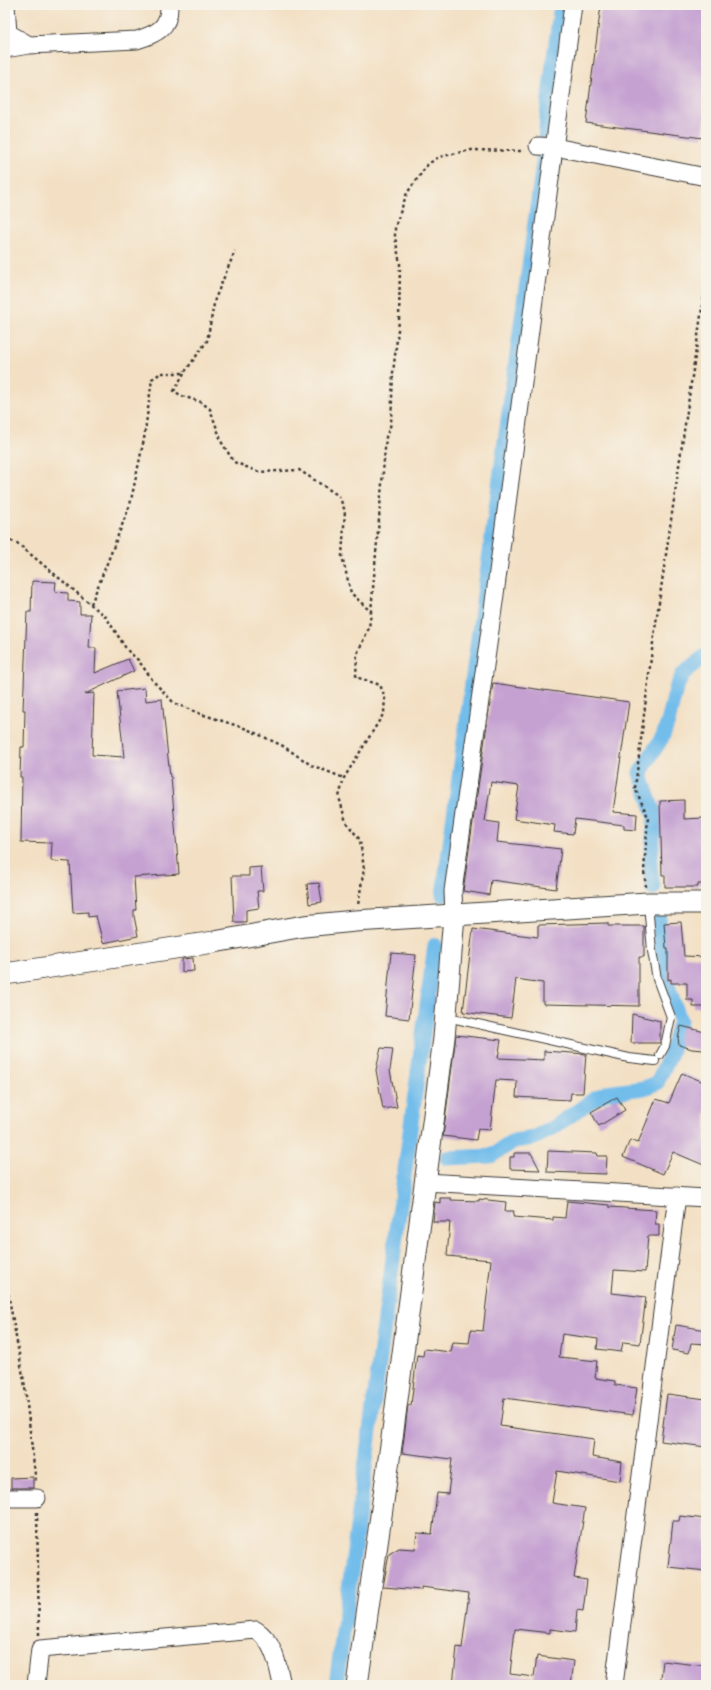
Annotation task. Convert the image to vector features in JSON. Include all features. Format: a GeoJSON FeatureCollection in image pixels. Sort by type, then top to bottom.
{"type":"FeatureCollection","features":[{"type":"Feature","properties":{"kind":"street"},"geometry":{"type":"LineString","coordinates":[[6,5],[6,39],[29,45],[137,40],[152,35],[164,27],[169,12],[169,5]]}},
{"type":"Feature","properties":{"kind":"street"},"geometry":{"type":"LineString","coordinates":[[357,1685],[392,1438],[446,1017],[454,916],[453,891],[495,594],[547,147],[556,122],[573,5]]}},
{"type":"Feature","properties":{"kind":"street"},"geometry":{"type":"LineString","coordinates":[[547,147],[706,177]]}},
{"type":"Feature","properties":{"kind":"street"},"geometry":{"type":"LineString","coordinates":[[5,974],[214,942],[304,926],[355,921],[648,903],[706,903]]}},
{"type":"Feature","properties":{"kind":"street"},"geometry":{"type":"LineString","coordinates":[[425,1182],[706,1198]]}},
{"type":"Feature","properties":{"kind":"street"},"geometry":{"type":"LineString","coordinates":[[614,1685],[677,1196]]}},
{"type":"Feature","properties":{"kind":"street"},"geometry":{"type":"LineString","coordinates":[[5,1498],[37,1498]]}},
{"type":"Feature","properties":{"kind":"street"},"geometry":{"type":"LineString","coordinates":[[36,1685],[40,1649],[256,1630],[263,1634],[272,1649],[279,1667],[282,1685]]}},
{"type":"Feature","properties":{"kind":"lane"},"geometry":{"type":"LineString","coordinates":[[446,1017],[628,1058],[658,1058],[665,1046],[671,1016],[657,979],[652,951],[648,903]]}},
{"type":"Feature","properties":{"kind":"path"},"geometry":{"type":"LineString","coordinates":[[355,921],[364,869],[360,840],[346,822],[339,797],[344,778],[384,713],[385,697],[380,685],[356,677],[357,654],[369,628],[386,437],[391,424],[393,372],[398,322],[400,264],[395,237],[395,227],[407,193],[428,164],[439,157],[471,150],[521,152],[547,147]]}},
{"type":"Feature","properties":{"kind":"path"},"geometry":{"type":"LineString","coordinates":[[235,251],[215,299],[207,341],[184,373],[174,391],[182,396],[201,402],[210,409],[222,443],[234,462],[259,472],[299,470],[339,496],[345,511],[342,556],[351,593],[371,612]]}},
{"type":"Feature","properties":{"kind":"path"},"geometry":{"type":"LineString","coordinates":[[648,903],[644,871],[648,817],[635,788],[652,650],[706,281]]}},
{"type":"Feature","properties":{"kind":"path"},"geometry":{"type":"LineString","coordinates":[[91,604],[130,505],[144,439],[152,379],[161,373],[184,373]]}},
{"type":"Feature","properties":{"kind":"path"},"geometry":{"type":"LineString","coordinates":[[5,539],[17,543],[106,617],[127,650],[138,660],[154,682],[174,703],[201,714],[247,729],[282,746],[311,765],[344,778]]}},
{"type":"Feature","properties":{"kind":"path"},"geometry":{"type":"LineString","coordinates":[[5,1276],[25,1387],[37,1498],[40,1649]]}},
{"type":"Feature","properties":{"kind":"building"},"geometry":{"type":"Polygon","coordinates":[[[601,5],[706,5],[706,112],[703,138],[586,123],[601,5]]]}},
{"type":"Feature","properties":{"kind":"building"},"geometry":{"type":"Polygon","coordinates":[[[32,581],[56,582],[55,592],[68,593],[68,601],[80,602],[80,614],[91,614],[89,648],[96,648],[95,673],[128,659],[134,671],[85,694],[94,693],[92,755],[124,757],[117,691],[145,688],[146,701],[162,699],[171,777],[179,874],[134,877],[136,910],[134,910],[134,916],[138,936],[103,943],[96,916],[88,917],[88,912],[73,913],[70,862],[51,861],[52,843],[21,842],[21,747],[24,747],[25,710],[23,710],[27,612],[31,612],[32,581]]]}},
{"type":"Feature","properties":{"kind":"building"},"geometry":{"type":"Polygon","coordinates":[[[493,683],[629,702],[613,812],[637,814],[636,830],[624,829],[624,825],[575,819],[573,834],[554,832],[555,825],[514,819],[519,786],[491,782],[485,821],[499,823],[497,842],[561,849],[556,889],[491,880],[489,895],[463,891],[493,683]]]}},
{"type":"Feature","properties":{"kind":"building"},"geometry":{"type":"Polygon","coordinates":[[[684,800],[684,819],[704,818],[705,884],[698,884],[698,887],[665,887],[665,875],[662,875],[660,801],[684,800]]]}},
{"type":"Feature","properties":{"kind":"building"},"geometry":{"type":"Polygon","coordinates":[[[261,867],[263,891],[257,891],[259,908],[246,910],[246,922],[234,922],[232,876],[249,876],[249,868],[261,867]]]}},
{"type":"Feature","properties":{"kind":"building"},"geometry":{"type":"Polygon","coordinates":[[[319,883],[322,902],[309,904],[307,884],[319,883]]]}},
{"type":"Feature","properties":{"kind":"building"},"geometry":{"type":"Polygon","coordinates":[[[681,922],[684,956],[706,957],[706,1007],[693,1007],[693,1000],[687,1000],[687,983],[671,983],[671,979],[668,980],[668,948],[666,948],[664,923],[681,922]]]}},
{"type":"Feature","properties":{"kind":"building"},"geometry":{"type":"Polygon","coordinates":[[[608,923],[608,926],[644,926],[644,957],[639,957],[639,1006],[543,1004],[543,983],[516,979],[511,1018],[463,1012],[473,929],[538,937],[538,925],[608,923]]]}},
{"type":"Feature","properties":{"kind":"building"},"geometry":{"type":"Polygon","coordinates":[[[391,953],[416,955],[409,1019],[385,1016],[391,953]]]}},
{"type":"Feature","properties":{"kind":"building"},"geometry":{"type":"Polygon","coordinates":[[[193,958],[194,971],[182,972],[182,959],[193,958]]]}},
{"type":"Feature","properties":{"kind":"building"},"geometry":{"type":"Polygon","coordinates":[[[632,1014],[660,1021],[660,1043],[631,1043],[632,1014]]]}},
{"type":"Feature","properties":{"kind":"building"},"geometry":{"type":"Polygon","coordinates":[[[681,1026],[705,1032],[704,1050],[692,1049],[679,1045],[678,1038],[681,1026]]]}},
{"type":"Feature","properties":{"kind":"building"},"geometry":{"type":"Polygon","coordinates":[[[456,1035],[501,1040],[498,1058],[544,1060],[544,1051],[586,1054],[583,1093],[571,1093],[570,1100],[516,1097],[517,1081],[496,1080],[490,1130],[478,1129],[476,1140],[443,1136],[456,1035]]]}},
{"type":"Feature","properties":{"kind":"building"},"geometry":{"type":"Polygon","coordinates":[[[381,1048],[393,1049],[390,1070],[397,1107],[383,1109],[376,1070],[381,1048]]]}},
{"type":"Feature","properties":{"kind":"building"},"geometry":{"type":"Polygon","coordinates":[[[682,1073],[706,1083],[706,1166],[673,1152],[663,1174],[623,1157],[630,1140],[638,1143],[656,1099],[669,1103],[682,1073]]]}},
{"type":"Feature","properties":{"kind":"building"},"geometry":{"type":"Polygon","coordinates":[[[617,1097],[625,1110],[599,1126],[591,1112],[617,1097]]]}},
{"type":"Feature","properties":{"kind":"building"},"geometry":{"type":"Polygon","coordinates":[[[548,1151],[597,1153],[598,1156],[607,1156],[606,1174],[547,1172],[548,1151]]]}},
{"type":"Feature","properties":{"kind":"building"},"geometry":{"type":"Polygon","coordinates":[[[514,1153],[531,1153],[540,1170],[510,1169],[510,1157],[514,1157],[514,1153]]]}},
{"type":"Feature","properties":{"kind":"building"},"geometry":{"type":"Polygon","coordinates":[[[440,1198],[479,1201],[479,1199],[506,1202],[505,1211],[514,1211],[513,1217],[553,1220],[553,1217],[565,1218],[567,1201],[609,1205],[609,1207],[656,1210],[655,1224],[659,1224],[659,1236],[648,1236],[645,1272],[614,1270],[612,1293],[646,1297],[640,1344],[623,1342],[621,1352],[597,1349],[598,1339],[562,1334],[559,1357],[597,1361],[595,1378],[615,1381],[615,1385],[637,1388],[633,1415],[504,1398],[500,1426],[594,1439],[592,1457],[622,1462],[620,1481],[557,1471],[552,1503],[585,1508],[574,1578],[587,1580],[583,1611],[577,1610],[575,1632],[550,1629],[550,1633],[515,1629],[510,1674],[534,1677],[537,1656],[574,1661],[571,1685],[453,1685],[457,1647],[462,1648],[469,1593],[421,1587],[421,1590],[383,1587],[389,1554],[399,1548],[415,1549],[417,1533],[432,1534],[437,1493],[448,1494],[452,1459],[402,1453],[408,1405],[411,1405],[417,1355],[423,1356],[424,1349],[451,1352],[453,1342],[469,1343],[471,1330],[483,1331],[491,1260],[447,1256],[450,1222],[433,1222],[435,1202],[440,1203],[440,1198]]]}},
{"type":"Feature","properties":{"kind":"building"},"geometry":{"type":"Polygon","coordinates":[[[676,1325],[706,1330],[706,1344],[691,1343],[689,1353],[672,1350],[676,1325]]]}},
{"type":"Feature","properties":{"kind":"building"},"geometry":{"type":"Polygon","coordinates":[[[667,1394],[706,1399],[706,1447],[661,1441],[667,1394]]]}},
{"type":"Feature","properties":{"kind":"building"},"geometry":{"type":"Polygon","coordinates":[[[33,1477],[33,1488],[11,1488],[11,1478],[33,1477]]]}},
{"type":"Feature","properties":{"kind":"building"},"geometry":{"type":"Polygon","coordinates":[[[680,1516],[706,1519],[706,1571],[668,1567],[673,1521],[679,1521],[680,1516]]]}},
{"type":"Feature","properties":{"kind":"building"},"geometry":{"type":"Polygon","coordinates":[[[663,1661],[706,1666],[706,1685],[660,1685],[663,1661]]]}},
{"type":"Feature","properties":{"kind":"waterway"},"geometry":{"type":"LineString","coordinates":[[443,895],[542,171],[550,87],[561,5]]}},
{"type":"Feature","properties":{"kind":"waterway"},"geometry":{"type":"LineString","coordinates":[[653,888],[650,867],[655,816],[640,773],[663,736],[676,689],[683,674],[706,655]]}},
{"type":"Feature","properties":{"kind":"waterway"},"geometry":{"type":"LineString","coordinates":[[447,1158],[491,1156],[514,1141],[534,1138],[553,1128],[594,1099],[606,1093],[644,1088],[657,1083],[671,1053],[680,1020],[663,972],[659,916]]}},
{"type":"Feature","properties":{"kind":"waterway"},"geometry":{"type":"LineString","coordinates":[[336,1685],[435,945]]}}]}
